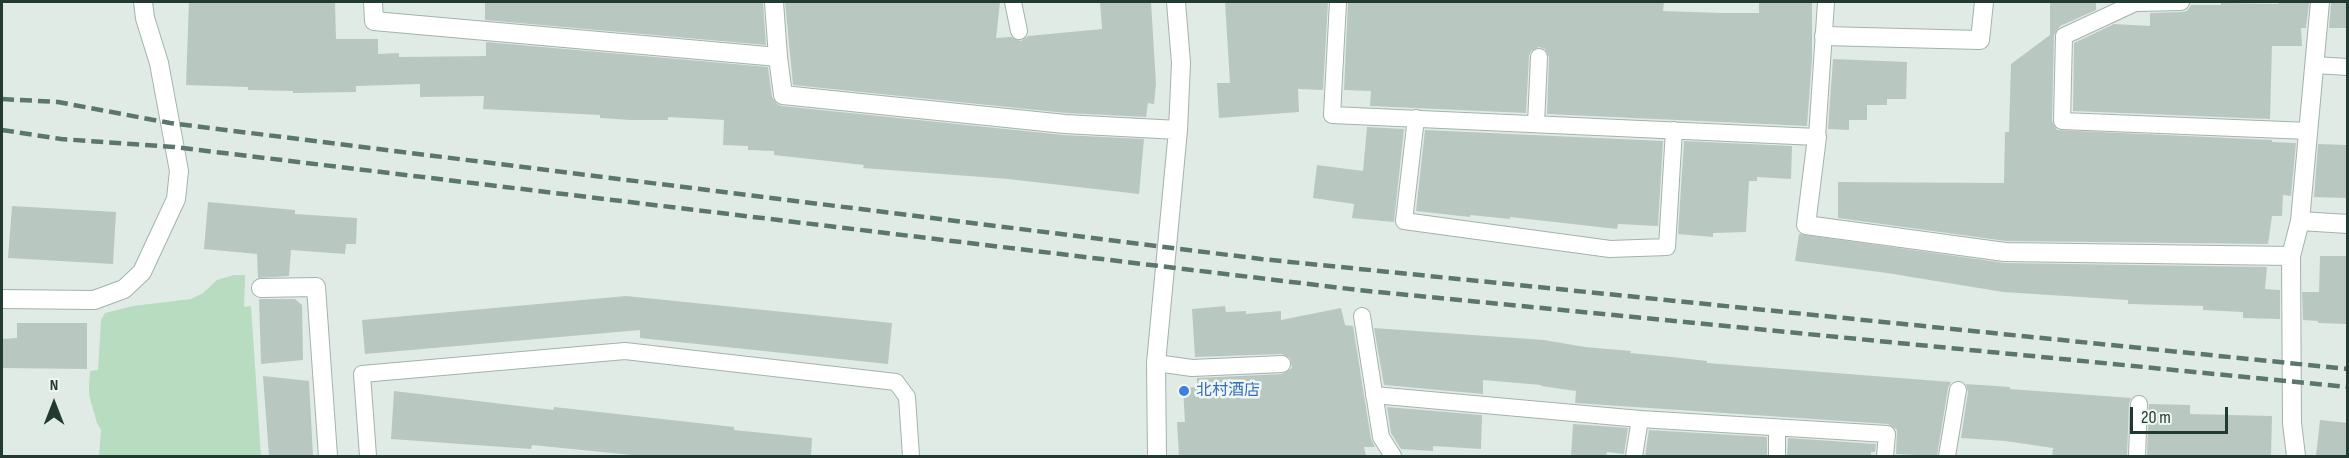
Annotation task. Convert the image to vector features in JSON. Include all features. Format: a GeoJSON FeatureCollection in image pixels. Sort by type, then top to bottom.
{"type":"FeatureCollection","features":[{"type":"Feature","properties":{"kind":"street"},"geometry":{"type":"LineString","coordinates":[[2,299],[94,300],[124,289],[142,272],[176,199],[179,171],[159,63],[145,18],[143,2]]}},
{"type":"Feature","properties":{"kind":"street"},"geometry":{"type":"LineString","coordinates":[[374,2],[374,21],[778,57]]}},
{"type":"Feature","properties":{"kind":"street"},"geometry":{"type":"LineString","coordinates":[[774,2],[783,95],[1065,124],[1178,130]]}},
{"type":"Feature","properties":{"kind":"street"},"geometry":{"type":"LineString","coordinates":[[1157,456],[1156,363],[1178,130],[1181,63],[1176,2]]}},
{"type":"Feature","properties":{"kind":"street"},"geometry":{"type":"LineString","coordinates":[[1824,36],[1980,40],[1984,2]]}},
{"type":"Feature","properties":{"kind":"street"},"geometry":{"type":"LineString","coordinates":[[2296,456],[2292,423],[2291,256],[2300,221],[2320,2]]}},
{"type":"Feature","properties":{"kind":"street"},"geometry":{"type":"LineString","coordinates":[[1817,136],[1806,225],[2005,252],[2291,256]]}},
{"type":"Feature","properties":{"kind":"street"},"geometry":{"type":"LineString","coordinates":[[2300,221],[2348,224]]}},
{"type":"Feature","properties":{"kind":"street"},"geometry":{"type":"LineString","coordinates":[[261,288],[316,287],[328,456]]}},
{"type":"Feature","properties":{"kind":"lane"},"geometry":{"type":"LineString","coordinates":[[1013,2],[1019,31]]}},
{"type":"Feature","properties":{"kind":"lane"},"geometry":{"type":"LineString","coordinates":[[1338,2],[1332,115],[1817,136],[1826,2]]}},
{"type":"Feature","properties":{"kind":"lane"},"geometry":{"type":"LineString","coordinates":[[2181,2],[2135,3],[2064,36],[2062,121],[2309,131]]}},
{"type":"Feature","properties":{"kind":"lane"},"geometry":{"type":"LineString","coordinates":[[1536,124],[1539,57]]}},
{"type":"Feature","properties":{"kind":"lane"},"geometry":{"type":"LineString","coordinates":[[2313,65],[2348,67]]}},
{"type":"Feature","properties":{"kind":"lane"},"geometry":{"type":"LineString","coordinates":[[1416,118],[1404,221],[1610,249],[1667,247],[1674,130]]}},
{"type":"Feature","properties":{"kind":"lane"},"geometry":{"type":"LineString","coordinates":[[1362,316],[1381,437],[1393,456]]}},
{"type":"Feature","properties":{"kind":"lane"},"geometry":{"type":"LineString","coordinates":[[368,456],[362,374],[625,351],[896,382],[907,397],[911,456]]}},
{"type":"Feature","properties":{"kind":"lane"},"geometry":{"type":"LineString","coordinates":[[1156,363],[1192,368],[1282,364]]}},
{"type":"Feature","properties":{"kind":"lane"},"geometry":{"type":"LineString","coordinates":[[1947,456],[1958,390]]}},
{"type":"Feature","properties":{"kind":"lane"},"geometry":{"type":"LineString","coordinates":[[1374,395],[1640,419],[1887,434],[1885,456]]}},
{"type":"Feature","properties":{"kind":"lane"},"geometry":{"type":"LineString","coordinates":[[2137,456],[2139,404]]}},
{"type":"Feature","properties":{"kind":"lane"},"geometry":{"type":"LineString","coordinates":[[1634,456],[1640,419]]}},
{"type":"Feature","properties":{"kind":"lane"},"geometry":{"type":"LineString","coordinates":[[1777,428],[1777,456]]}},
{"type":"Feature","properties":{"kind":"green space"},"geometry":{"type":"Polygon","coordinates":[[[234,275],[245,275],[244,307],[251,306],[261,456],[99,456],[101,430],[89,395],[89,384],[90,371],[98,370],[101,320],[105,313],[133,306],[191,299],[203,293],[217,280],[234,275]]]}},
{"type":"Feature","properties":{"kind":"building"},"geometry":{"type":"Polygon","coordinates":[[[189,2],[335,2],[336,39],[378,39],[378,54],[399,53],[399,57],[486,56],[486,42],[768,67],[772,97],[777,104],[782,106],[1064,135],[1144,139],[1139,194],[1008,179],[863,168],[864,165],[774,155],[774,151],[748,150],[748,146],[723,145],[724,120],[668,117],[668,120],[631,120],[600,118],[600,115],[483,109],[484,96],[420,97],[420,84],[356,86],[356,92],[293,93],[293,91],[248,90],[248,87],[186,85],[189,2]]]}},
{"type":"Feature","properties":{"kind":"building"},"geometry":{"type":"Polygon","coordinates":[[[485,2],[763,2],[766,45],[485,20],[485,2]]]}},
{"type":"Feature","properties":{"kind":"building"},"geometry":{"type":"Polygon","coordinates":[[[785,2],[1000,2],[996,38],[1011,37],[1021,41],[1028,36],[1102,29],[1100,2],[1151,2],[1156,84],[1154,104],[1148,103],[1146,117],[1066,113],[793,85],[785,2]]]}},
{"type":"Feature","properties":{"kind":"building"},"geometry":{"type":"Polygon","coordinates":[[[1225,2],[1328,2],[1323,90],[1298,89],[1299,112],[1219,118],[1217,83],[1230,83],[1225,2]]]}},
{"type":"Feature","properties":{"kind":"building"},"geometry":{"type":"Polygon","coordinates":[[[1348,2],[1664,2],[1663,11],[1759,13],[1759,2],[1812,2],[1812,59],[1807,126],[1547,114],[1549,57],[1545,49],[1539,47],[1531,51],[1529,56],[1526,113],[1370,106],[1371,91],[1344,90],[1348,2]]]}},
{"type":"Feature","properties":{"kind":"building"},"geometry":{"type":"Polygon","coordinates":[[[2050,2],[2096,2],[2096,10],[2060,26],[2054,35],[2052,121],[2057,130],[2296,143],[2291,196],[2283,195],[2282,216],[2272,216],[2268,244],[2006,241],[1838,218],[1838,182],[2004,183],[2005,132],[2009,132],[2011,64],[2050,35],[2050,2]]]}},
{"type":"Feature","properties":{"kind":"building"},"geometry":{"type":"Polygon","coordinates":[[[2221,3],[2309,3],[2306,28],[2301,28],[2302,46],[2272,46],[2270,119],[2073,111],[2074,43],[2114,24],[2150,26],[2150,13],[2181,12],[2187,11],[2191,5],[2221,5],[2221,3]]]}},
{"type":"Feature","properties":{"kind":"building"},"geometry":{"type":"Polygon","coordinates":[[[2331,3],[2348,3],[2348,28],[2329,28],[2331,3]]]}},
{"type":"Feature","properties":{"kind":"building"},"geometry":{"type":"Polygon","coordinates":[[[1833,59],[1907,62],[1906,99],[1887,99],[1887,105],[1867,105],[1867,120],[1849,120],[1849,130],[1828,129],[1833,59]]]}},
{"type":"Feature","properties":{"kind":"building"},"geometry":{"type":"Polygon","coordinates":[[[1367,127],[1404,129],[1394,222],[1352,218],[1354,204],[1313,198],[1317,165],[1363,171],[1367,127]]]}},
{"type":"Feature","properties":{"kind":"building"},"geometry":{"type":"Polygon","coordinates":[[[1425,130],[1663,141],[1658,226],[1618,224],[1617,229],[1510,217],[1510,219],[1470,215],[1470,217],[1416,211],[1425,130]]]}},
{"type":"Feature","properties":{"kind":"building"},"geometry":{"type":"Polygon","coordinates":[[[1684,141],[1792,146],[1791,179],[1757,177],[1757,181],[1749,181],[1746,232],[1713,233],[1713,237],[1678,234],[1684,141]]]}},
{"type":"Feature","properties":{"kind":"building"},"geometry":{"type":"Polygon","coordinates":[[[2318,144],[2347,145],[2346,198],[2314,197],[2318,144]]]}},
{"type":"Feature","properties":{"kind":"building"},"geometry":{"type":"Polygon","coordinates":[[[208,202],[295,210],[295,214],[357,218],[356,244],[346,244],[345,254],[291,250],[289,276],[258,278],[257,254],[204,249],[208,202]]]}},
{"type":"Feature","properties":{"kind":"building"},"geometry":{"type":"Polygon","coordinates":[[[12,206],[116,212],[113,264],[8,258],[12,206]]]}},
{"type":"Feature","properties":{"kind":"building"},"geometry":{"type":"Polygon","coordinates":[[[1799,234],[2005,263],[2267,267],[2265,289],[2280,290],[2280,319],[2243,318],[2243,312],[2203,310],[2203,306],[2128,304],[2128,300],[2003,292],[1795,261],[1799,234]]]}},
{"type":"Feature","properties":{"kind":"building"},"geometry":{"type":"Polygon","coordinates":[[[2320,256],[2348,256],[2348,324],[2303,320],[2302,292],[2319,292],[2320,256]]]}},
{"type":"Feature","properties":{"kind":"building"},"geometry":{"type":"Polygon","coordinates":[[[626,296],[892,323],[888,364],[640,338],[640,330],[365,354],[362,320],[626,296]]]}},
{"type":"Feature","properties":{"kind":"building"},"geometry":{"type":"Polygon","coordinates":[[[259,299],[295,299],[302,305],[303,360],[261,364],[259,299]]]}},
{"type":"Feature","properties":{"kind":"building"},"geometry":{"type":"Polygon","coordinates":[[[1225,306],[1226,312],[1246,311],[1246,314],[1281,311],[1281,320],[1341,308],[1345,325],[1353,326],[1371,439],[1375,447],[1364,447],[1366,456],[1179,456],[1177,422],[1185,422],[1183,388],[1197,387],[1197,378],[1282,374],[1292,368],[1290,358],[1282,354],[1195,357],[1192,309],[1225,306]]]}},
{"type":"Feature","properties":{"kind":"building"},"geometry":{"type":"Polygon","coordinates":[[[17,323],[87,323],[87,369],[2,368],[2,339],[17,338],[17,323]]]}},
{"type":"Feature","properties":{"kind":"building"},"geometry":{"type":"Polygon","coordinates":[[[1374,328],[1544,340],[1585,347],[1631,351],[1630,353],[1707,361],[1707,363],[1951,382],[1948,388],[1937,456],[1896,454],[1897,430],[1888,424],[1575,403],[1576,391],[1541,385],[1483,380],[1483,394],[1384,385],[1374,328]]]}},
{"type":"Feature","properties":{"kind":"building"},"geometry":{"type":"Polygon","coordinates":[[[263,376],[309,381],[313,456],[269,456],[263,376]]]}},
{"type":"Feature","properties":{"kind":"building"},"geometry":{"type":"Polygon","coordinates":[[[1966,384],[2131,398],[2127,456],[2052,456],[2053,448],[1961,438],[1968,392],[1966,384]]]}},
{"type":"Feature","properties":{"kind":"building"},"geometry":{"type":"Polygon","coordinates":[[[394,391],[553,410],[554,407],[734,427],[734,430],[812,438],[811,456],[642,456],[532,445],[531,449],[391,439],[394,391]]]}},
{"type":"Feature","properties":{"kind":"building"},"geometry":{"type":"Polygon","coordinates":[[[2149,404],[2190,405],[2190,414],[2272,416],[2271,456],[2147,456],[2149,404]]]}},
{"type":"Feature","properties":{"kind":"building"},"geometry":{"type":"Polygon","coordinates":[[[1387,407],[1482,415],[1481,449],[1433,446],[1433,451],[1401,449],[1391,433],[1387,407]]]}},
{"type":"Feature","properties":{"kind":"building"},"geometry":{"type":"Polygon","coordinates":[[[2320,420],[2348,423],[2348,456],[2316,456],[2320,420]]]}},
{"type":"Feature","properties":{"kind":"building"},"geometry":{"type":"Polygon","coordinates":[[[1573,424],[1628,428],[1624,454],[1607,452],[1606,456],[1571,456],[1573,424]]]}},
{"type":"Feature","properties":{"kind":"building"},"geometry":{"type":"Polygon","coordinates":[[[1649,430],[1767,437],[1767,456],[1645,456],[1649,430]]]}},
{"type":"Feature","properties":{"kind":"building"},"geometry":{"type":"Polygon","coordinates":[[[1788,438],[1876,444],[1875,452],[1871,452],[1871,456],[1787,456],[1788,438]]]}},
{"type":"Feature","properties":{"kind":"railway"},"geometry":{"type":"LineString","coordinates":[[2,99],[58,102],[170,123],[1261,259],[2348,369]]}},
{"type":"Feature","properties":{"kind":"railway"},"geometry":{"type":"LineString","coordinates":[[2,130],[61,139],[174,147],[1358,290],[2348,387]]}},
{"type":"Feature","properties":{"kind":"place","name":"北村酒店"},"geometry":{"type":"Point","coordinates":[1184,391]}}]}
